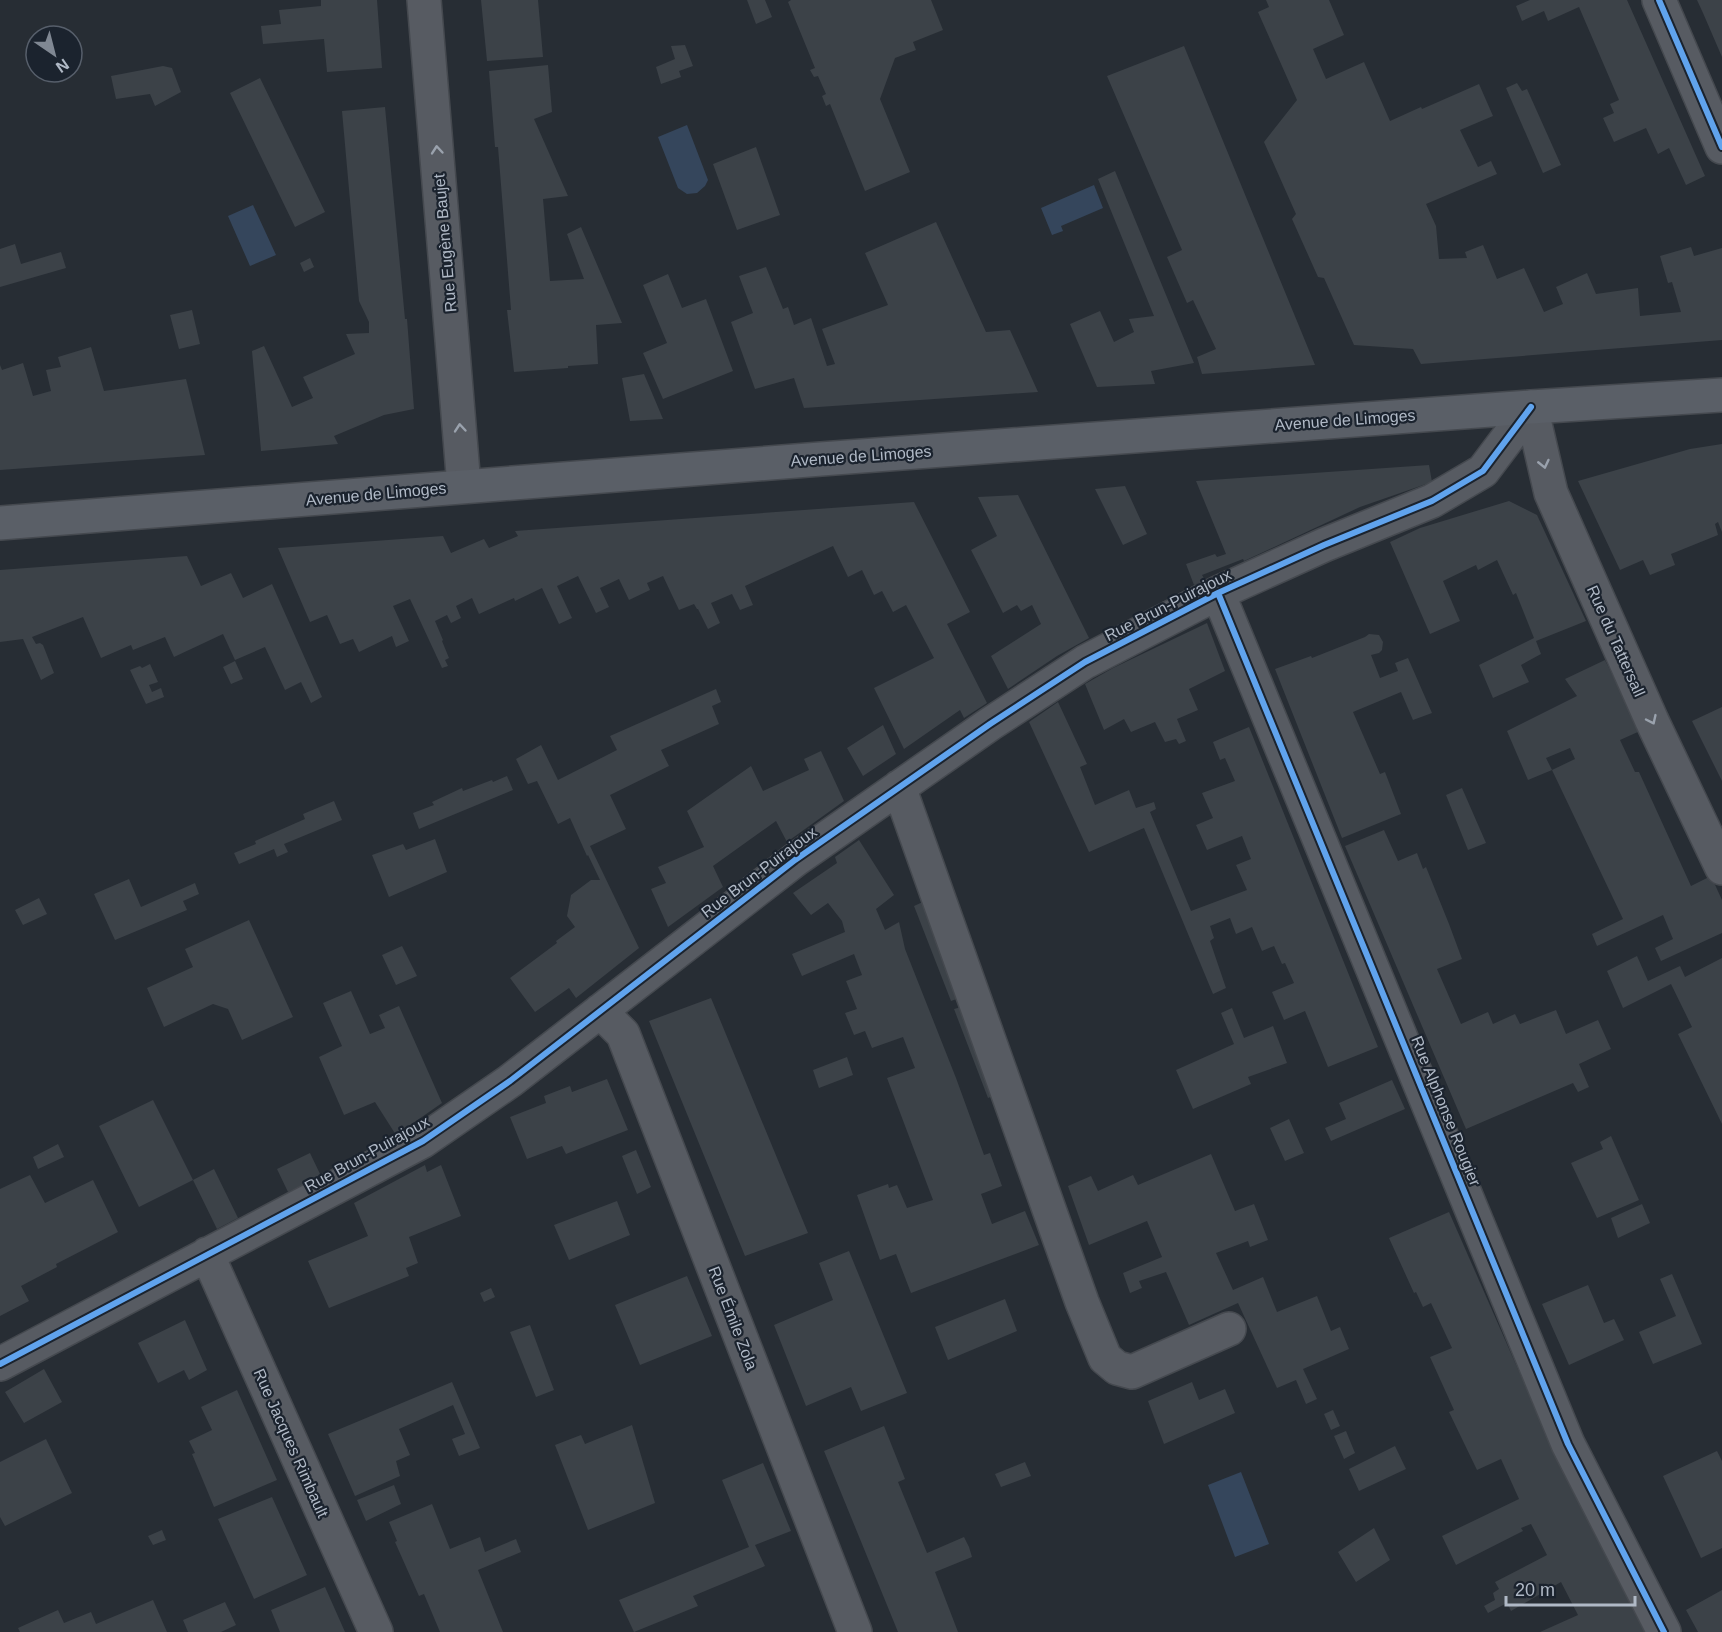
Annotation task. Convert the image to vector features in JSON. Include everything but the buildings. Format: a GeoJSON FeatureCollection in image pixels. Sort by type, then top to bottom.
{"type":"FeatureCollection","features":[{"type":"Feature","properties":{"kind":"main road","name":"Avenue de Limoges"},"geometry":{"type":"LineString","coordinates":[[0,523],[1531,406],[1722,395]]}},
{"type":"Feature","properties":{"kind":"street","name":"Rue Eugène Baujet"},"geometry":{"type":"LineString","coordinates":[[424,0],[464,486]]}},
{"type":"Feature","properties":{"kind":"street"},"geometry":{"type":"LineString","coordinates":[[1659,0],[1722,147]]}},
{"type":"Feature","properties":{"kind":"street","name":"Rue Brun-Puirajoux"},"geometry":{"type":"LineString","coordinates":[[0,1364],[423,1141],[510,1081],[795,860],[990,724],[1085,662],[1218,593],[1323,545],[1432,501],[1483,471],[1531,406]]}},
{"type":"Feature","properties":{"kind":"street","name":"Rue du Tattersall"},"geometry":{"type":"LineString","coordinates":[[1531,406],[1551,493],[1652,721],[1722,867]]}},
{"type":"Feature","properties":{"kind":"street","name":"Rue Alphonse Rougier"},"geometry":{"type":"LineString","coordinates":[[1218,593],[1568,1444],[1664,1632]]}},
{"type":"Feature","properties":{"kind":"street"},"geometry":{"type":"LineString","coordinates":[[899,787],[1082,1302],[1105,1358],[1117,1368],[1132,1372],[1229,1329]]}},
{"type":"Feature","properties":{"kind":"street","name":"Rue Émile Zola"},"geometry":{"type":"LineString","coordinates":[[600,1011],[623,1034],[855,1632]]}},
{"type":"Feature","properties":{"kind":"street","name":"Rue Jacques Rimbault"},"geometry":{"type":"LineString","coordinates":[[207,1254],[376,1632]]}},
{"type":"Feature","properties":{"kind":"water"},"geometry":{"type":"Polygon","coordinates":[[[687,125],[708,180],[697,193],[687,194],[678,188],[658,137],[687,125]]]}},
{"type":"Feature","properties":{"kind":"water"},"geometry":{"type":"Polygon","coordinates":[[[1094,185],[1103,208],[1061,226],[1063,231],[1052,235],[1041,208],[1094,185]]]}},
{"type":"Feature","properties":{"kind":"water"},"geometry":{"type":"Polygon","coordinates":[[[253,205],[276,255],[250,266],[228,216],[253,205]]]}},
{"type":"Feature","properties":{"kind":"water"},"geometry":{"type":"Polygon","coordinates":[[[1241,1472],[1269,1544],[1235,1557],[1208,1485],[1241,1472]]]}},
{"type":"Feature","properties":{"kind":"cycle path"},"geometry":{"type":"LineString","coordinates":[[1659,0],[1722,147]]}},
{"type":"Feature","properties":{"kind":"cycle path"},"geometry":{"type":"LineString","coordinates":[[0,1364],[423,1141],[510,1081],[795,860],[990,724],[1085,662],[1218,593],[1324,545],[1432,501],[1483,471],[1531,407]]}},
{"type":"Feature","properties":{"kind":"cycle path"},"geometry":{"type":"LineString","coordinates":[[1218,593],[1568,1444],[1664,1632]]}}]}
